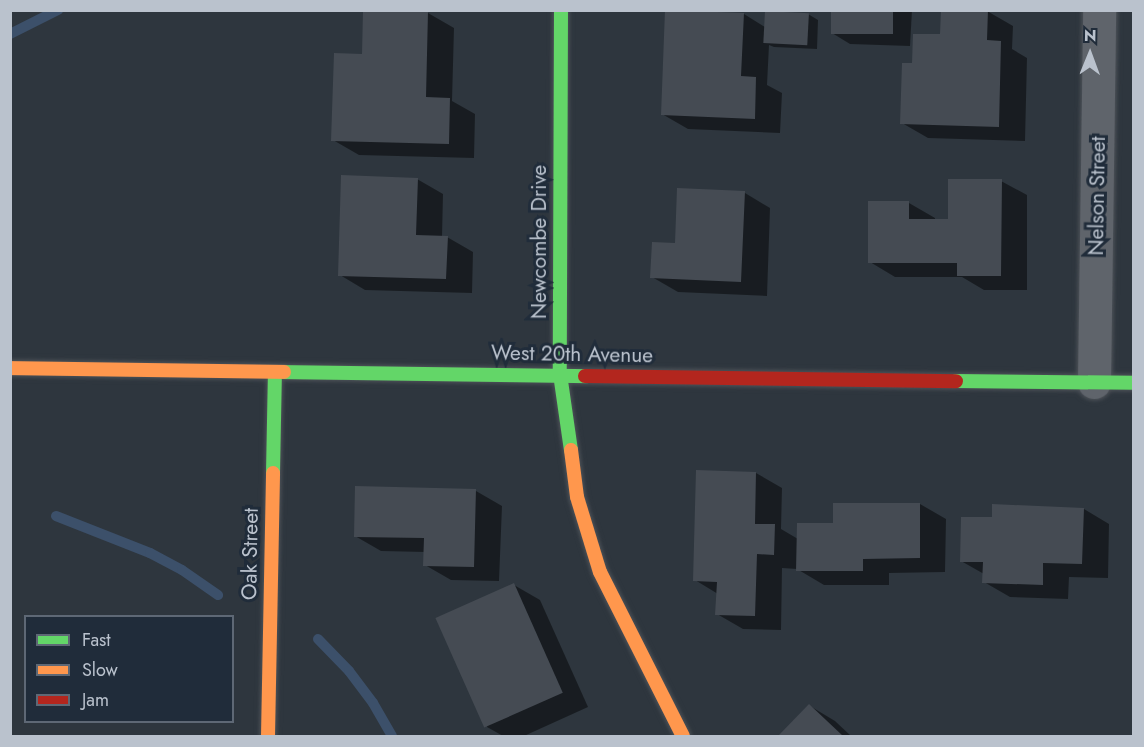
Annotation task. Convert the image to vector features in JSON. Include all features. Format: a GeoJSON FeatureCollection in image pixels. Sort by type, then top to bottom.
{"type":"FeatureCollection","features":[{"type":"Feature","properties":{"kind":"street","name":"Newcombe Drive"},"geometry":{"type":"LineString","coordinates":[[561,10],[560,374],[577,497],[600,572],[683,736]]}},
{"type":"Feature","properties":{"kind":"street","name":"Nelson Street"},"geometry":{"type":"LineString","coordinates":[[1094,382],[1100,10]]}},
{"type":"Feature","properties":{"kind":"street","name":"West 20th Avenue"},"geometry":{"type":"LineString","coordinates":[[10,368],[1134,383]]}},
{"type":"Feature","properties":{"kind":"street","name":"Oak Street"},"geometry":{"type":"LineString","coordinates":[[268,736],[275,372]]}},
{"type":"Feature","properties":{"kind":"building"},"geometry":{"type":"Polygon","coordinates":[[[363,10],[428,12],[426,97],[450,98],[449,144],[331,141],[334,53],[362,54],[363,10]]]}},
{"type":"Feature","properties":{"kind":"building"},"geometry":{"type":"Polygon","coordinates":[[[665,10],[744,13],[741,76],[756,77],[755,119],[661,115],[665,10]]]}},
{"type":"Feature","properties":{"kind":"building"},"geometry":{"type":"Polygon","coordinates":[[[831,10],[893,10],[893,34],[831,34],[831,10]]]}},
{"type":"Feature","properties":{"kind":"building"},"geometry":{"type":"Polygon","coordinates":[[[941,10],[988,10],[987,40],[1001,41],[999,127],[900,124],[902,63],[912,63],[913,34],[940,34],[941,10]]]}},
{"type":"Feature","properties":{"kind":"building"},"geometry":{"type":"Polygon","coordinates":[[[765,11],[809,13],[807,45],[763,43],[765,11]]]}},
{"type":"Feature","properties":{"kind":"building"},"geometry":{"type":"Polygon","coordinates":[[[341,175],[418,178],[416,235],[448,236],[446,279],[338,276],[341,175]]]}},
{"type":"Feature","properties":{"kind":"building"},"geometry":{"type":"Polygon","coordinates":[[[948,179],[1002,179],[1001,276],[957,276],[957,263],[868,263],[868,201],[909,201],[909,219],[948,219],[948,179]]]}},
{"type":"Feature","properties":{"kind":"building"},"geometry":{"type":"Polygon","coordinates":[[[677,188],[745,191],[741,282],[650,278],[652,242],[675,243],[677,188]]]}},
{"type":"Feature","properties":{"kind":"building"},"geometry":{"type":"Polygon","coordinates":[[[696,470],[756,472],[755,524],[775,524],[774,555],[757,554],[755,616],[715,615],[717,582],[693,581],[696,470]]]}},
{"type":"Feature","properties":{"kind":"building"},"geometry":{"type":"Polygon","coordinates":[[[355,486],[476,489],[474,567],[423,566],[424,538],[354,537],[355,486]]]}},
{"type":"Feature","properties":{"kind":"building"},"geometry":{"type":"Polygon","coordinates":[[[833,503],[920,503],[920,558],[863,559],[863,571],[796,571],[797,523],[833,523],[833,503]]]}},
{"type":"Feature","properties":{"kind":"building"},"geometry":{"type":"Polygon","coordinates":[[[992,504],[1084,508],[1082,564],[1043,563],[1043,585],[982,583],[983,562],[960,562],[961,517],[992,517],[992,504]]]}},
{"type":"Feature","properties":{"kind":"building"},"geometry":{"type":"Polygon","coordinates":[[[514,583],[563,693],[484,728],[435,618],[514,583]]]}},
{"type":"Feature","properties":{"kind":"building"},"geometry":{"type":"Polygon","coordinates":[[[809,704],[843,736],[778,736],[809,704]]]}},
{"type":"Feature","properties":{"kind":"waterway"},"geometry":{"type":"LineString","coordinates":[[10,34],[58,10]]}},
{"type":"Feature","properties":{"kind":"waterway"},"geometry":{"type":"LineString","coordinates":[[56,516],[150,553],[182,570],[218,595]]}},
{"type":"Feature","properties":{"kind":"waterway"},"geometry":{"type":"LineString","coordinates":[[318,639],[349,671],[373,703],[392,736]]}},
{"type":"Feature","properties":{"kind":"traffic: fast"},"geometry":{"type":"LineString","coordinates":[[561,10],[560,374],[571,450]]}},
{"type":"Feature","properties":{"kind":"traffic: fast"},"geometry":{"type":"LineString","coordinates":[[273,473],[275,372]]}},
{"type":"Feature","properties":{"kind":"traffic: fast"},"geometry":{"type":"LineString","coordinates":[[284,372],[585,376]]}},
{"type":"Feature","properties":{"kind":"traffic: fast"},"geometry":{"type":"LineString","coordinates":[[956,381],[1134,383]]}},
{"type":"Feature","properties":{"kind":"traffic: slow"},"geometry":{"type":"LineString","coordinates":[[10,368],[284,372]]}},
{"type":"Feature","properties":{"kind":"traffic: slow"},"geometry":{"type":"LineString","coordinates":[[571,450],[577,497],[600,572],[683,736]]}},
{"type":"Feature","properties":{"kind":"traffic: slow"},"geometry":{"type":"LineString","coordinates":[[268,736],[273,473]]}},
{"type":"Feature","properties":{"kind":"traffic: jam"},"geometry":{"type":"LineString","coordinates":[[585,376],[956,381]]}}]}
